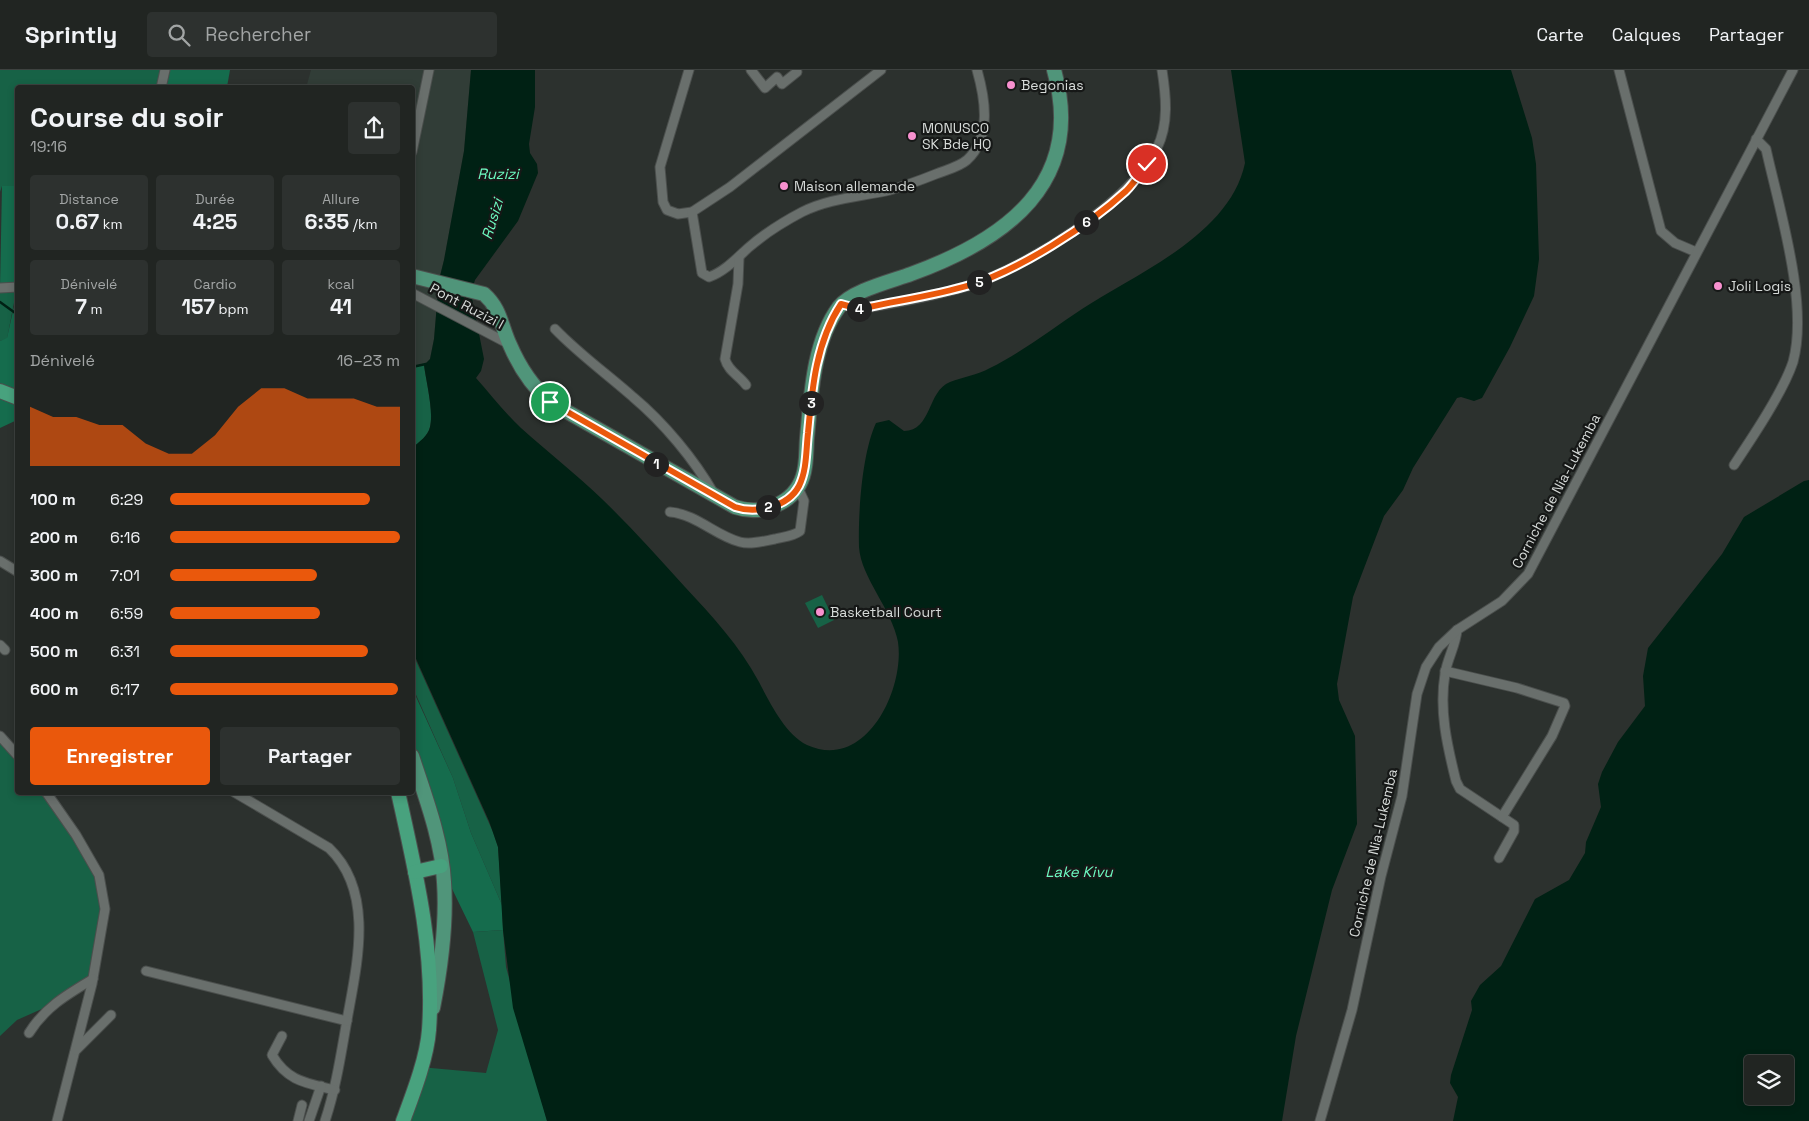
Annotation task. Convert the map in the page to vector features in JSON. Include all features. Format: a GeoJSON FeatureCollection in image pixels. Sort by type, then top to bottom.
{"type":"FeatureCollection","features":[{"type":"Feature","properties":{"kind":"highway"},"geometry":{"type":"LineString","coordinates":[[0,391],[15,397]]}},
{"type":"Feature","properties":{"kind":"highway"},"geometry":{"type":"LineString","coordinates":[[399,795],[414,872],[429,964],[429,1031],[403,1121]]}},
{"type":"Feature","properties":{"kind":"highway"},"geometry":{"type":"LineString","coordinates":[[414,872],[441,866]]}},
{"type":"Feature","properties":{"kind":"main road"},"geometry":{"type":"LineString","coordinates":[[415,277],[484,294],[496,306],[509,344],[538,392],[550,402],[716,496],[745,510],[758,510],[782,503],[798,488],[804,475],[812,396],[823,342],[841,304],[866,290],[942,262],[969,249],[1014,220],[1030,203],[1042,186],[1053,162],[1059,140],[1061,126],[1060,100],[1054,70]]}},
{"type":"Feature","properties":{"kind":"main road"},"geometry":{"type":"LineString","coordinates":[[415,766],[437,840],[444,881],[441,967],[429,1031]]}},
{"type":"Feature","properties":{"kind":"street"},"geometry":{"type":"LineString","coordinates":[[162,85],[165,70]]}},
{"type":"Feature","properties":{"kind":"street"},"geometry":{"type":"LineString","coordinates":[[415,138],[429,70]]}},
{"type":"Feature","properties":{"kind":"street"},"geometry":{"type":"LineString","coordinates":[[751,70],[765,88],[777,77],[782,84],[797,72]]}},
{"type":"Feature","properties":{"kind":"street"},"geometry":{"type":"LineString","coordinates":[[687,71],[660,167],[661,197],[667,210],[678,214],[692,212],[768,159],[881,70]]}},
{"type":"Feature","properties":{"kind":"street"},"geometry":{"type":"LineString","coordinates":[[692,212],[702,273],[707,277],[713,276],[739,258],[748,248],[773,229],[819,205],[890,190],[955,167],[968,159],[976,146],[984,125],[984,95],[977,70]]}},
{"type":"Feature","properties":{"kind":"street"},"geometry":{"type":"LineString","coordinates":[[841,304],[859,309],[972,285],[1021,262],[1102,211],[1128,189],[1157,148],[1163,131],[1166,108],[1162,70]]}},
{"type":"Feature","properties":{"kind":"street"},"geometry":{"type":"LineString","coordinates":[[1619,70],[1661,231],[1675,243],[1696,252]]}},
{"type":"Feature","properties":{"kind":"street","name":"Corniche de Nia-Lukemba"},"geometry":{"type":"LineString","coordinates":[[1320,1121],[1352,1010],[1381,876],[1402,796],[1417,694],[1426,667],[1439,647],[1457,630],[1502,601],[1528,574],[1792,70]]}},
{"type":"Feature","properties":{"kind":"street"},"geometry":{"type":"LineString","coordinates":[[1734,465],[1789,373],[1798,335],[1799,314],[1791,260],[1766,149],[1756,139]]}},
{"type":"Feature","properties":{"kind":"street"},"geometry":{"type":"LineString","coordinates":[[739,258],[738,284],[725,359],[727,366],[741,377],[746,385]]}},
{"type":"Feature","properties":{"kind":"street"},"geometry":{"type":"LineString","coordinates":[[0,288],[15,287]]}},
{"type":"Feature","properties":{"kind":"street","name":"Pont Ruzizi I"},"geometry":{"type":"LineString","coordinates":[[415,295],[509,344]]}},
{"type":"Feature","properties":{"kind":"street"},"geometry":{"type":"LineString","coordinates":[[555,329],[574,350],[635,398],[703,475],[716,496]]}},
{"type":"Feature","properties":{"kind":"street"},"geometry":{"type":"LineString","coordinates":[[670,512],[682,514],[739,542],[754,543],[796,534],[800,531],[804,501],[798,488]]}},
{"type":"Feature","properties":{"kind":"street"},"geometry":{"type":"LineString","coordinates":[[0,561],[15,570]]}},
{"type":"Feature","properties":{"kind":"street"},"geometry":{"type":"LineString","coordinates":[[1457,630],[1456,640],[1449,654],[1445,672],[1442,694],[1443,719],[1456,780],[1463,793],[1512,822],[1514,831],[1499,858]]}},
{"type":"Feature","properties":{"kind":"street"},"geometry":{"type":"LineString","coordinates":[[1445,672],[1517,688],[1564,703],[1565,706],[1552,736],[1502,817]]}},
{"type":"Feature","properties":{"kind":"street"},"geometry":{"type":"LineString","coordinates":[[0,736],[15,753]]}},
{"type":"Feature","properties":{"kind":"street"},"geometry":{"type":"LineString","coordinates":[[48,795],[76,835],[99,875],[106,909],[93,979],[57,1121]]}},
{"type":"Feature","properties":{"kind":"street"},"geometry":{"type":"LineString","coordinates":[[239,795],[329,848],[342,861],[352,880],[358,911],[359,951],[335,1090],[325,1121]]}},
{"type":"Feature","properties":{"kind":"street"},"geometry":{"type":"LineString","coordinates":[[146,971],[347,1021]]}},
{"type":"Feature","properties":{"kind":"street"},"geometry":{"type":"LineString","coordinates":[[29,1033],[37,1020],[57,1001],[93,979]]}},
{"type":"Feature","properties":{"kind":"street"},"geometry":{"type":"LineString","coordinates":[[76,1050],[111,1015]]}},
{"type":"Feature","properties":{"kind":"street"},"geometry":{"type":"LineString","coordinates":[[282,1036],[272,1055],[281,1070],[299,1081],[335,1090]]}},
{"type":"Feature","properties":{"kind":"street"},"geometry":{"type":"LineString","coordinates":[[309,1121],[321,1086]]}},
{"type":"Feature","properties":{"kind":"street"},"geometry":{"type":"LineString","coordinates":[[298,1121],[302,1105]]}},
{"type":"Feature","properties":{"kind":"shaded area"},"geometry":{"type":"Polygon","coordinates":[[[311,70],[471,70],[464,151],[439,280],[434,339],[430,359],[424,365],[415,367],[415,85],[307,85],[311,70]]]}},
{"type":"Feature","properties":{"kind":"green space"},"geometry":{"type":"Polygon","coordinates":[[[0,70],[165,70],[161,85],[15,85],[15,186],[2,186],[0,192],[0,70]]]}},
{"type":"Feature","properties":{"kind":"green space"},"geometry":{"type":"Polygon","coordinates":[[[165,70],[230,70],[227,85],[162,85],[165,70]]]}},
{"type":"Feature","properties":{"kind":"green space"},"geometry":{"type":"Polygon","coordinates":[[[2,186],[15,186],[15,287],[0,288],[2,186]]]}},
{"type":"Feature","properties":{"kind":"green space"},"geometry":{"type":"Polygon","coordinates":[[[15,287],[15,297],[7,339],[0,341],[0,288],[15,287]]]}},
{"type":"Feature","properties":{"kind":"green space"},"geometry":{"type":"Polygon","coordinates":[[[15,302],[15,421],[0,428],[0,341],[7,338],[15,302]]]}},
{"type":"Feature","properties":{"kind":"green space"},"geometry":{"type":"Polygon","coordinates":[[[424,365],[431,421],[427,433],[415,446],[415,367],[424,365]]]}},
{"type":"Feature","properties":{"kind":"green space","name":"Basketball Court"},"geometry":{"type":"Polygon","coordinates":[[[822,595],[834,620],[818,628],[805,603],[822,595]]]}},
{"type":"Feature","properties":{"kind":"green space"},"geometry":{"type":"Polygon","coordinates":[[[415,659],[493,832],[498,847],[502,905],[471,833],[453,778],[415,692],[415,659]]]}},
{"type":"Feature","properties":{"kind":"green space"},"geometry":{"type":"Polygon","coordinates":[[[415,695],[453,778],[471,833],[502,905],[503,930],[473,932],[441,866],[415,764],[415,695]]]}},
{"type":"Feature","properties":{"kind":"green space"},"geometry":{"type":"Polygon","coordinates":[[[0,735],[15,752],[15,795],[49,795],[106,889],[96,978],[53,1004],[17,1020],[0,1036],[0,735]]]}},
{"type":"Feature","properties":{"kind":"green space"},"geometry":{"type":"Polygon","coordinates":[[[503,930],[506,967],[547,1121],[403,1121],[420,1067],[486,1073],[498,1030],[473,932],[503,930]]]}},
{"type":"Feature","properties":{"kind":"water","name":"Lake Kivu"},"geometry":{"type":"Polygon","coordinates":[[[471,70],[535,70],[535,107],[529,144],[530,153],[537,164],[538,173],[518,221],[475,280],[471,293],[484,359],[481,371],[476,378],[521,428],[613,510],[706,609],[743,656],[785,726],[807,745],[828,750],[847,747],[864,737],[877,721],[888,702],[895,682],[899,661],[895,630],[865,570],[859,547],[860,501],[864,466],[876,423],[889,420],[904,431],[920,425],[937,393],[950,382],[985,370],[1014,355],[1082,309],[1154,266],[1178,250],[1201,231],[1221,211],[1236,188],[1245,163],[1231,70],[1511,70],[1532,138],[1536,164],[1539,259],[1534,296],[1510,347],[1482,398],[1474,401],[1461,397],[1457,398],[1413,468],[1403,490],[1384,516],[1353,597],[1337,684],[1339,700],[1355,736],[1357,824],[1332,890],[1296,1036],[1282,1121],[547,1121],[513,1008],[503,930],[498,847],[489,821],[415,656],[415,445],[429,430],[431,421],[424,365],[430,359],[434,339],[439,280],[464,151],[471,70]]]}},
{"type":"Feature","properties":{"kind":"water"},"geometry":{"type":"Polygon","coordinates":[[[1809,480],[1809,1121],[1453,1121],[1458,1097],[1450,1083],[1451,1075],[1472,1010],[1471,1001],[1480,985],[1501,966],[1535,899],[1569,880],[1585,853],[1586,842],[1601,807],[1598,784],[1602,772],[1618,742],[1645,706],[1643,676],[1648,648],[1722,554],[1744,517],[1804,481],[1809,480]]]}},
{"type":"Feature","properties":{"kind":"waterway"},"geometry":{"type":"LineString","coordinates":[[0,302],[15,313]]}},
{"type":"Feature","properties":{"kind":"waterway"},"geometry":{"type":"LineString","coordinates":[[415,366],[426,364]]}},
{"type":"Feature","properties":{"kind":"place","name":"Begonias"},"geometry":{"type":"Point","coordinates":[1011,85]}},
{"type":"Feature","properties":{"kind":"place","name":"MONUSCO SK Bde HQ"},"geometry":{"type":"Point","coordinates":[912,136]}},
{"type":"Feature","properties":{"kind":"place","name":"Maison allemande"},"geometry":{"type":"Point","coordinates":[784,186]}},
{"type":"Feature","properties":{"kind":"place","name":"Joli Logis"},"geometry":{"type":"Point","coordinates":[1718,286]}},
{"type":"Feature","properties":{"kind":"place","name":"Basketball Court"},"geometry":{"type":"Point","coordinates":[820,612]}},
{"type":"Feature","properties":{"kind":"route"},"geometry":{"type":"LineString","coordinates":[[550,402],[666,470],[735,507],[745,510],[758,510],[782,503],[798,488],[804,475],[812,396],[820,355],[830,324],[841,304],[859,309],[949,291],[972,285],[999,273],[1061,238],[1102,211],[1128,189],[1147,164]]}},
{"type":"Feature","properties":{"kind":"water label","name":"Ruzizi"},"geometry":{"type":"Point","coordinates":[498,173]}},
{"type":"Feature","properties":{"kind":"water label","name":"Rusizi"},"geometry":{"type":"Point","coordinates":[492,219]}}]}
